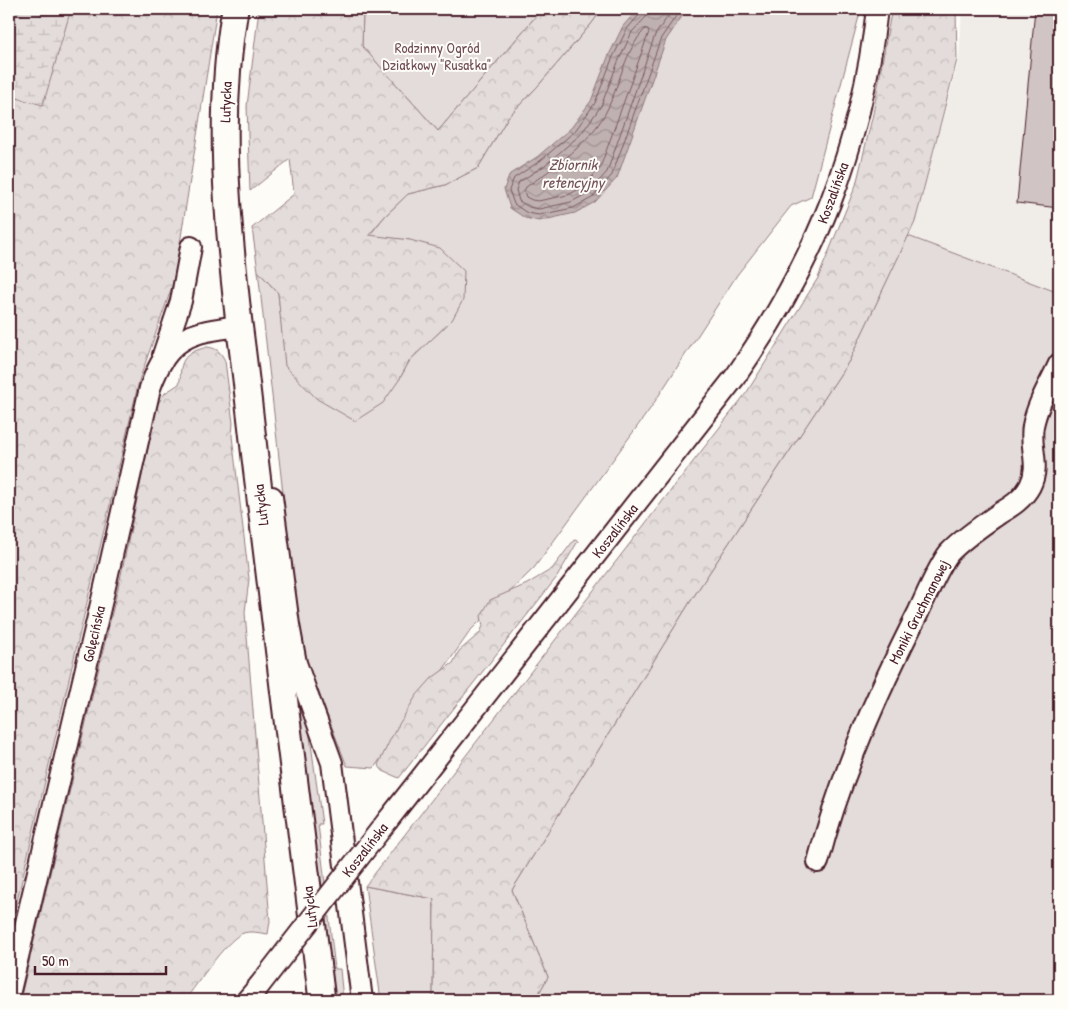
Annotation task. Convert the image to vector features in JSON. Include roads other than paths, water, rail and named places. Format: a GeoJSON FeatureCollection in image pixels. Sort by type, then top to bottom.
{"type":"FeatureCollection","features":[{"type":"Feature","properties":{"kind":"main road","name":"Lutycka"},"geometry":{"type":"LineString","coordinates":[[235,9],[227,74],[225,144],[231,240],[250,413],[322,1000]]}},
{"type":"Feature","properties":{"kind":"street","name":"Koszalińska"},"geometry":{"type":"LineString","coordinates":[[253,993],[729,385],[758,344],[778,312],[811,250],[843,171],[862,98],[878,9]]}},
{"type":"Feature","properties":{"kind":"street"},"geometry":{"type":"LineString","coordinates":[[161,362],[181,301],[191,247]]}},
{"type":"Feature","properties":{"kind":"street","name":"Golęcińska"},"geometry":{"type":"LineString","coordinates":[[9,995],[150,388],[161,362],[172,348],[184,339],[207,331],[240,326]]}},
{"type":"Feature","properties":{"kind":"street","name":"Moniki Gruchmanowej"},"geometry":{"type":"LineString","coordinates":[[818,862],[829,820],[869,717],[895,657],[940,568],[949,554],[982,526],[1014,505],[1025,494],[1030,485],[1034,476],[1036,460],[1032,427],[1037,410],[1059,364]]}},
{"type":"Feature","properties":{"kind":"street"},"geometry":{"type":"LineString","coordinates":[[250,413],[269,471],[289,625],[296,663],[332,763],[362,1000]]}},
{"type":"Feature","properties":{"kind":"street"},"geometry":{"type":"LineString","coordinates":[[312,707],[317,731],[350,1000]]}},
{"type":"Feature","properties":{"kind":"water","name":"Zbiornik retencyjny"},"geometry":{"type":"Polygon","coordinates":[[[638,9],[687,9],[666,40],[617,178],[595,202],[575,213],[539,221],[525,218],[510,208],[504,189],[510,174],[537,157],[571,128],[591,101],[608,57],[623,26],[638,9]]]}},
{"type":"Feature","properties":{"kind":"park label","name":"Rodzinny Ogród Działkowy \"Rusałka\""},"geometry":{"type":"Point","coordinates":[437,56]}}]}
